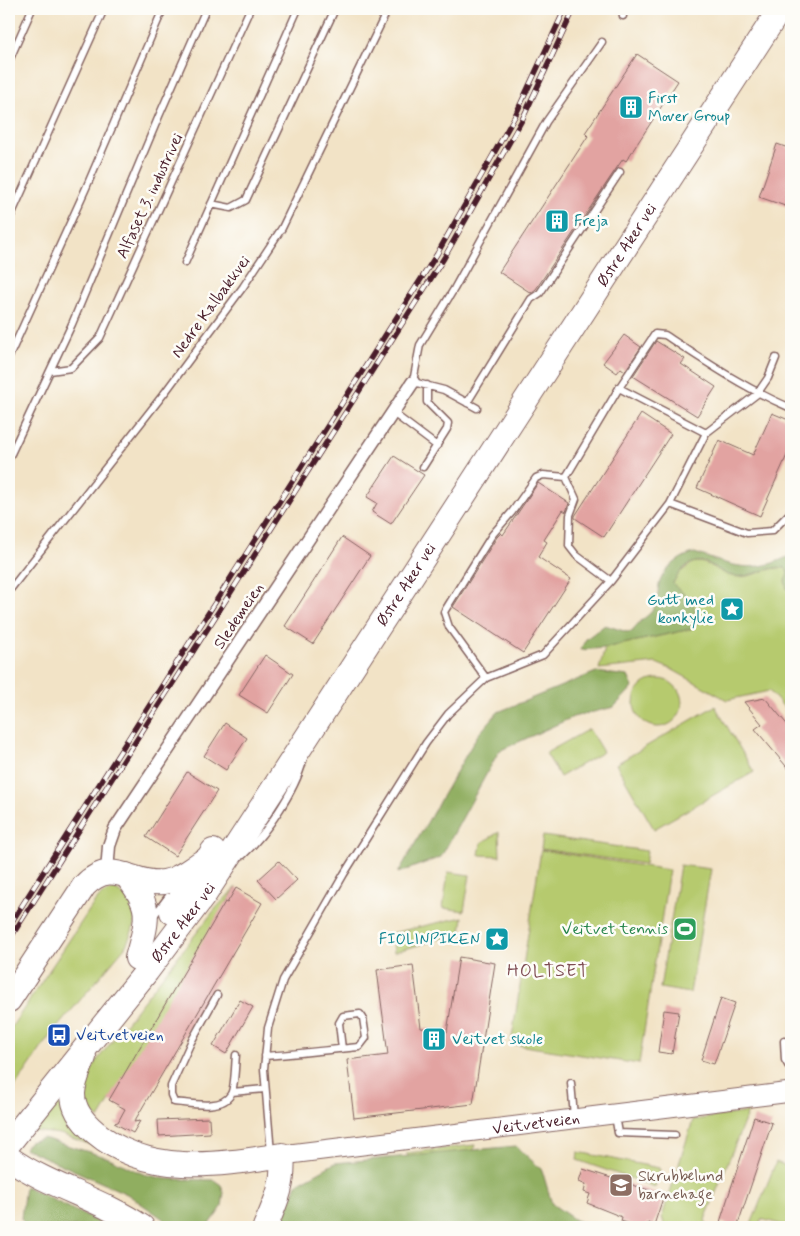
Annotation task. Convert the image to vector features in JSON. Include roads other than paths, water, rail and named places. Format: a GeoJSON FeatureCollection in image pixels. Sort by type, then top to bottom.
{"type":"FeatureCollection","features":[{"type":"Feature","properties":{"kind":"highway","name":"Østre Aker vei"},"geometry":{"type":"LineString","coordinates":[[16,1116],[90,1042],[168,944],[215,863],[761,9]]}},
{"type":"Feature","properties":{"kind":"highway","name":"Østre Aker vei"},"geometry":{"type":"LineString","coordinates":[[9,1143],[16,1116],[174,910],[215,863],[314,724],[780,9]]}},
{"type":"Feature","properties":{"kind":"highway"},"geometry":{"type":"LineString","coordinates":[[9,1000],[84,886],[95,876],[116,873],[163,882],[215,863]]}},
{"type":"Feature","properties":{"kind":"highway"},"geometry":{"type":"LineString","coordinates":[[116,873],[142,895],[146,908],[145,925],[137,958]]}},
{"type":"Feature","properties":{"kind":"highway"},"geometry":{"type":"LineString","coordinates":[[90,1042],[73,1092],[75,1107],[90,1128],[114,1146],[146,1159],[181,1165],[212,1165],[273,1156],[267,1222]]}},
{"type":"Feature","properties":{"kind":"highway"},"geometry":{"type":"LineString","coordinates":[[9,1158],[30,1172],[114,1211],[142,1227]]}},
{"type":"Feature","properties":{"kind":"street","name":"Sledemeien"},"geometry":{"type":"LineString","coordinates":[[116,873],[109,846],[115,829],[413,382]]}},
{"type":"Feature","properties":{"kind":"street","name":"Veitvetveien"},"geometry":{"type":"LineString","coordinates":[[273,1156],[791,1092]]}},
{"type":"Feature","properties":{"kind":"lane"},"geometry":{"type":"LineString","coordinates":[[9,61],[32,9]]}},
{"type":"Feature","properties":{"kind":"lane"},"geometry":{"type":"LineString","coordinates":[[9,220],[104,9]]}},
{"type":"Feature","properties":{"kind":"lane"},"geometry":{"type":"LineString","coordinates":[[9,357],[86,188],[163,9]]}},
{"type":"Feature","properties":{"kind":"lane","name":"Alfaset 3. industrivei"},"geometry":{"type":"LineString","coordinates":[[9,458],[50,371],[206,9]]}},
{"type":"Feature","properties":{"kind":"lane","name":"Alfaset 3. industrivei"},"geometry":{"type":"LineString","coordinates":[[50,371],[70,368],[100,338],[250,9]]}},
{"type":"Feature","properties":{"kind":"lane"},"geometry":{"type":"LineString","coordinates":[[185,263],[298,9]]}},
{"type":"Feature","properties":{"kind":"lane"},"geometry":{"type":"LineString","coordinates":[[212,204],[232,208],[246,200],[335,9]]}},
{"type":"Feature","properties":{"kind":"lane","name":"Nedre Kalbakkvei"},"geometry":{"type":"LineString","coordinates":[[9,591],[166,391],[243,287],[278,235],[388,9]]}},
{"type":"Feature","properties":{"kind":"lane"},"geometry":{"type":"LineString","coordinates":[[622,9],[623,16]]}},
{"type":"Feature","properties":{"kind":"lane"},"geometry":{"type":"LineString","coordinates":[[476,408],[444,390],[413,382],[420,345],[454,289],[546,122],[602,42]]}},
{"type":"Feature","properties":{"kind":"lane"},"geometry":{"type":"LineString","coordinates":[[467,403],[531,299],[540,293],[620,172]]}},
{"type":"Feature","properties":{"kind":"lane"},"geometry":{"type":"LineString","coordinates":[[566,477],[619,388],[655,334],[658,333],[757,394],[791,408]]}},
{"type":"Feature","properties":{"kind":"lane"},"geometry":{"type":"LineString","coordinates":[[273,1156],[265,1089],[265,1056],[268,1028],[283,980],[344,874],[426,743],[448,714],[486,678],[543,655],[611,581],[670,504],[706,433],[757,394],[768,378],[776,358]]}},
{"type":"Feature","properties":{"kind":"lane"},"geometry":{"type":"LineString","coordinates":[[423,467],[437,446],[448,423],[428,402],[427,385]]}},
{"type":"Feature","properties":{"kind":"lane"},"geometry":{"type":"LineString","coordinates":[[619,388],[706,433]]}},
{"type":"Feature","properties":{"kind":"lane"},"geometry":{"type":"LineString","coordinates":[[393,413],[437,446]]}},
{"type":"Feature","properties":{"kind":"lane"},"geometry":{"type":"LineString","coordinates":[[486,678],[449,627],[444,612],[492,535],[536,478],[543,475],[566,477]]}},
{"type":"Feature","properties":{"kind":"lane"},"geometry":{"type":"LineString","coordinates":[[566,477],[576,499],[570,515],[569,546],[576,555],[611,581]]}},
{"type":"Feature","properties":{"kind":"lane"},"geometry":{"type":"LineString","coordinates":[[670,504],[747,533],[772,531],[791,512]]}},
{"type":"Feature","properties":{"kind":"lane"},"geometry":{"type":"LineString","coordinates":[[145,925],[170,895],[182,875]]}},
{"type":"Feature","properties":{"kind":"lane"},"geometry":{"type":"LineString","coordinates":[[217,995],[191,1042],[171,1086],[171,1095],[174,1102],[209,1104],[222,1102],[232,1092],[236,1054]]}},
{"type":"Feature","properties":{"kind":"lane"},"geometry":{"type":"LineString","coordinates":[[265,1056],[342,1049],[359,1047],[366,1038],[363,1018],[360,1014],[343,1016],[339,1023],[342,1049]]}},
{"type":"Feature","properties":{"kind":"lane"},"geometry":{"type":"LineString","coordinates":[[784,1041],[785,1060],[791,1070]]}},
{"type":"Feature","properties":{"kind":"lane"},"geometry":{"type":"LineString","coordinates":[[571,1083],[574,1120]]}},
{"type":"Feature","properties":{"kind":"lane"},"geometry":{"type":"LineString","coordinates":[[232,1092],[265,1089]]}},
{"type":"Feature","properties":{"kind":"lane"},"geometry":{"type":"LineString","coordinates":[[615,1115],[618,1133],[675,1134]]}},
{"type":"Feature","properties":{"kind":"railway"},"geometry":{"type":"LineString","coordinates":[[9,926],[437,254],[515,116],[565,9]]}},
{"type":"Feature","properties":{"kind":"railway"},"geometry":{"type":"LineString","coordinates":[[9,940],[444,258],[522,120],[574,9]]}},
{"type":"Feature","properties":{"kind":"place","name":"First Mover Group"},"geometry":{"type":"Point","coordinates":[631,107]}},
{"type":"Feature","properties":{"kind":"place","name":"Freja"},"geometry":{"type":"Point","coordinates":[557,221]}},
{"type":"Feature","properties":{"kind":"place","name":"Gutt med konkylie"},"geometry":{"type":"Point","coordinates":[732,609]}},
{"type":"Feature","properties":{"kind":"place","name":"Veitvet tennis"},"geometry":{"type":"Point","coordinates":[685,929]}},
{"type":"Feature","properties":{"kind":"place","name":"FIOLINPIKEN"},"geometry":{"type":"Point","coordinates":[497,939]}},
{"type":"Feature","properties":{"kind":"place","name":"Veitvetveien"},"geometry":{"type":"Point","coordinates":[59,1035]}},
{"type":"Feature","properties":{"kind":"place","name":"Veitvet skole"},"geometry":{"type":"Point","coordinates":[434,1039]}},
{"type":"Feature","properties":{"kind":"place","name":"Skrubbelund barnehage"},"geometry":{"type":"Point","coordinates":[621,1185]}},
{"type":"Feature","properties":{"kind":"district","name":"HOLTSET"},"geometry":{"type":"Point","coordinates":[548,971]}}]}
